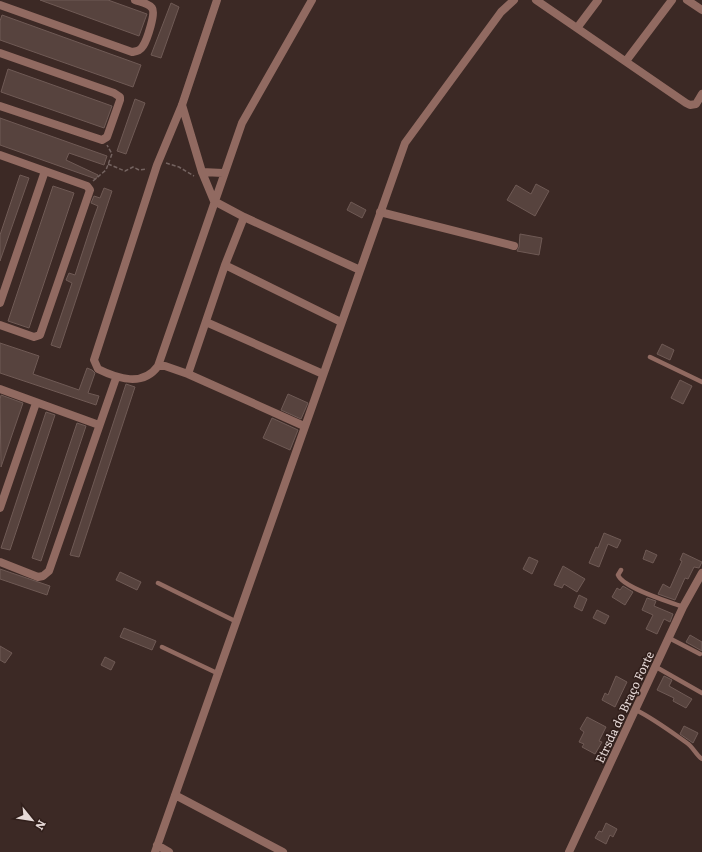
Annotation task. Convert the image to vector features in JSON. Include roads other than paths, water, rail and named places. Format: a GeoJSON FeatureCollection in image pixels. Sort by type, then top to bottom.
{"type":"FeatureCollection","features":[{"type":"Feature","properties":{"kind":"street"},"geometry":{"type":"LineString","coordinates":[[0,5],[132,52],[139,51],[143,46],[155,14],[149,5],[135,0]]}},
{"type":"Feature","properties":{"kind":"street"},"geometry":{"type":"LineString","coordinates":[[217,0],[182,105],[157,165],[94,360],[98,369],[116,378],[144,378],[153,373],[158,366],[242,123],[312,0]]}},
{"type":"Feature","properties":{"kind":"street"},"geometry":{"type":"LineString","coordinates":[[169,852],[156,849],[219,674],[304,426],[406,143],[501,12],[514,0]]}},
{"type":"Feature","properties":{"kind":"street"},"geometry":{"type":"LineString","coordinates":[[536,0],[690,105],[696,104],[702,94]]}},
{"type":"Feature","properties":{"kind":"street"},"geometry":{"type":"LineString","coordinates":[[577,28],[598,0]]}},
{"type":"Feature","properties":{"kind":"street"},"geometry":{"type":"LineString","coordinates":[[626,61],[672,0]]}},
{"type":"Feature","properties":{"kind":"street"},"geometry":{"type":"LineString","coordinates":[[687,0],[702,10]]}},
{"type":"Feature","properties":{"kind":"street"},"geometry":{"type":"LineString","coordinates":[[0,53],[120,97],[120,103],[104,140],[100,140],[0,106]]}},
{"type":"Feature","properties":{"kind":"street"},"geometry":{"type":"LineString","coordinates":[[182,105],[202,172],[214,201],[244,217],[360,270]]}},
{"type":"Feature","properties":{"kind":"street"},"geometry":{"type":"LineString","coordinates":[[0,155],[90,188],[90,192],[40,335],[34,337],[0,325]]}},
{"type":"Feature","properties":{"kind":"street"},"geometry":{"type":"LineString","coordinates":[[0,303],[45,171]]}},
{"type":"Feature","properties":{"kind":"street"},"geometry":{"type":"LineString","coordinates":[[202,172],[224,173]]}},
{"type":"Feature","properties":{"kind":"street"},"geometry":{"type":"LineString","coordinates":[[380,212],[514,246]]}},
{"type":"Feature","properties":{"kind":"street"},"geometry":{"type":"LineString","coordinates":[[188,374],[225,265],[244,217]]}},
{"type":"Feature","properties":{"kind":"street"},"geometry":{"type":"LineString","coordinates":[[225,265],[341,322]]}},
{"type":"Feature","properties":{"kind":"street"},"geometry":{"type":"LineString","coordinates":[[206,322],[323,374]]}},
{"type":"Feature","properties":{"kind":"street"},"geometry":{"type":"LineString","coordinates":[[158,366],[165,366],[188,374],[304,426]]}},
{"type":"Feature","properties":{"kind":"street"},"geometry":{"type":"LineString","coordinates":[[0,562],[38,576],[43,576],[49,571],[116,378]]}},
{"type":"Feature","properties":{"kind":"street"},"geometry":{"type":"LineString","coordinates":[[0,389],[99,425]]}},
{"type":"Feature","properties":{"kind":"street"},"geometry":{"type":"LineString","coordinates":[[0,508],[36,403]]}},
{"type":"Feature","properties":{"kind":"street","name":"Etrsda do Braço Forte"},"geometry":{"type":"LineString","coordinates":[[570,852],[683,607],[699,587],[702,573]]}},
{"type":"Feature","properties":{"kind":"street"},"geometry":{"type":"LineString","coordinates":[[175,795],[283,852]]}},
{"type":"Feature","properties":{"kind":"lane"},"geometry":{"type":"LineString","coordinates":[[650,357],[702,382]]}},
{"type":"Feature","properties":{"kind":"lane"},"geometry":{"type":"LineString","coordinates":[[621,570],[618,575],[619,579],[636,589],[683,607]]}},
{"type":"Feature","properties":{"kind":"lane"},"geometry":{"type":"LineString","coordinates":[[158,583],[237,622]]}},
{"type":"Feature","properties":{"kind":"lane"},"geometry":{"type":"LineString","coordinates":[[669,638],[700,654]]}},
{"type":"Feature","properties":{"kind":"lane"},"geometry":{"type":"LineString","coordinates":[[162,647],[219,674]]}},
{"type":"Feature","properties":{"kind":"lane"},"geometry":{"type":"LineString","coordinates":[[656,667],[702,693]]}},
{"type":"Feature","properties":{"kind":"lane"},"geometry":{"type":"LineString","coordinates":[[636,710],[654,719],[677,737],[688,743],[702,759]]}}]}
